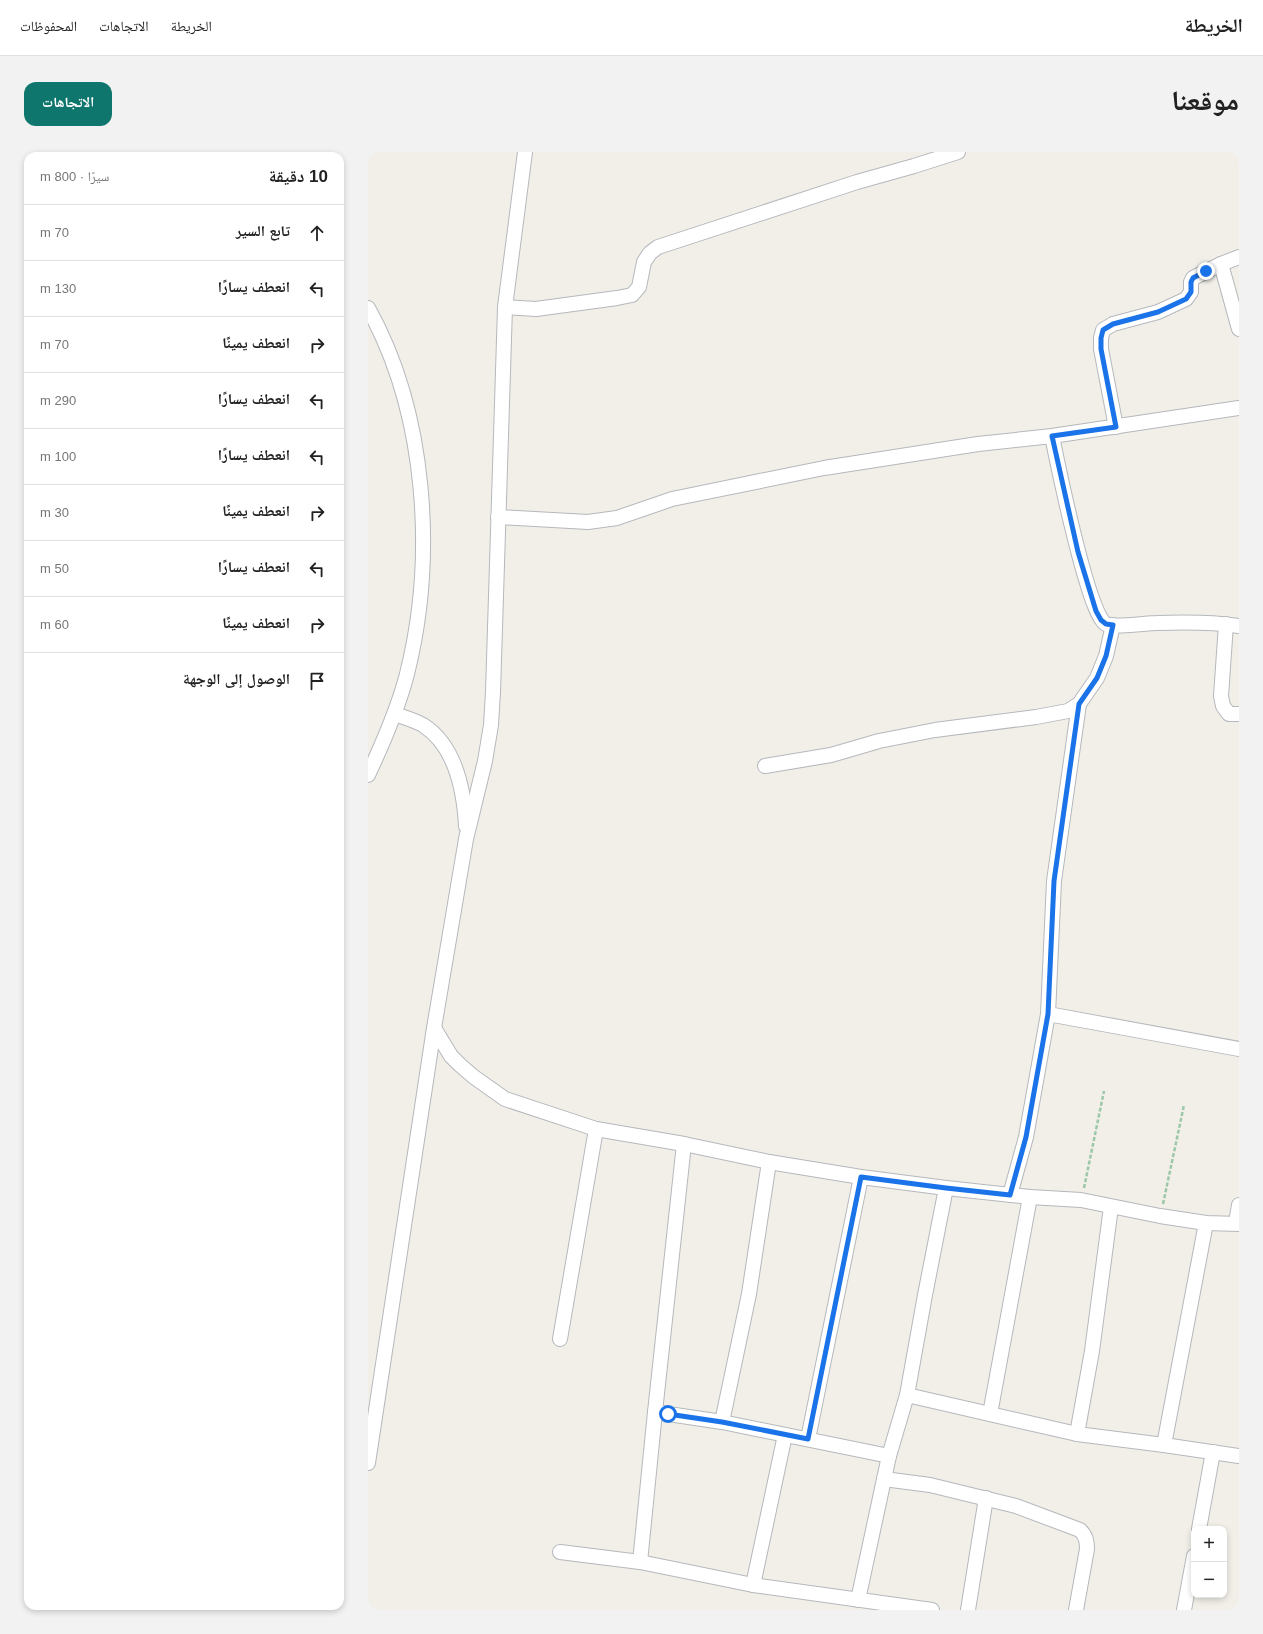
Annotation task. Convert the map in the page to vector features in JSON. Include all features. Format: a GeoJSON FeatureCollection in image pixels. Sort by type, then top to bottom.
{"type":"FeatureCollection","features":[{"type":"Feature","properties":{"kind":"street"},"geometry":{"type":"LineString","coordinates":[[368,1463],[434,1028],[466,839],[483,769],[491,725],[505,307],[525,152]]}},
{"type":"Feature","properties":{"kind":"street"},"geometry":{"type":"LineString","coordinates":[[505,307],[536,309],[632,295],[639,288],[644,262],[650,253],[658,247],[858,182],[958,152]]}},
{"type":"Feature","properties":{"kind":"street"},"geometry":{"type":"LineString","coordinates":[[1116,427],[1101,349],[1103,330],[1113,324],[1158,312],[1186,299],[1191,292],[1191,282],[1193,278],[1239,257]]}},
{"type":"Feature","properties":{"kind":"street"},"geometry":{"type":"LineString","coordinates":[[1221,264],[1239,329]]}},
{"type":"Feature","properties":{"kind":"street"},"geometry":{"type":"LineString","coordinates":[[368,308],[388,351],[404,397],[419,472],[423,512],[423,560],[420,594],[415,634],[407,674],[394,714],[368,775]]}},
{"type":"Feature","properties":{"kind":"street"},"geometry":{"type":"LineString","coordinates":[[498,517],[588,522],[616,518],[672,499],[824,468],[978,444],[1052,436],[1239,408]]}},
{"type":"Feature","properties":{"kind":"street"},"geometry":{"type":"LineString","coordinates":[[1052,436],[1078,552],[1096,611],[1101,620],[1106,624],[1113,625],[1157,623],[1233,625],[1221,696],[1223,706],[1229,714],[1239,714]]}},
{"type":"Feature","properties":{"kind":"street"},"geometry":{"type":"LineString","coordinates":[[765,766],[830,755],[879,741],[935,730],[1036,717],[1068,711],[1079,704],[1097,678],[1106,656],[1113,625]]}},
{"type":"Feature","properties":{"kind":"street"},"geometry":{"type":"LineString","coordinates":[[1010,1195],[1026,1137],[1048,1014],[1054,881],[1079,704]]}},
{"type":"Feature","properties":{"kind":"street"},"geometry":{"type":"LineString","coordinates":[[394,714],[422,725],[441,741],[448,751],[453,762],[461,792],[466,839]]}},
{"type":"Feature","properties":{"kind":"street"},"geometry":{"type":"LineString","coordinates":[[1048,1014],[1239,1049]]}},
{"type":"Feature","properties":{"kind":"street"},"geometry":{"type":"LineString","coordinates":[[434,1028],[451,1056],[460,1066],[474,1078],[505,1099],[596,1129],[684,1144],[769,1162],[861,1177],[1010,1195],[1081,1200],[1111,1207],[1206,1223],[1237,1224],[1239,1205]]}},
{"type":"Feature","properties":{"kind":"street"},"geometry":{"type":"LineString","coordinates":[[560,1339],[589,1162],[596,1129]]}},
{"type":"Feature","properties":{"kind":"street"},"geometry":{"type":"LineString","coordinates":[[640,1562],[654,1412],[684,1144]]}},
{"type":"Feature","properties":{"kind":"street"},"geometry":{"type":"LineString","coordinates":[[722,1422],[748,1294],[769,1162]]}},
{"type":"Feature","properties":{"kind":"street"},"geometry":{"type":"LineString","coordinates":[[808,1439],[861,1177]]}},
{"type":"Feature","properties":{"kind":"street"},"geometry":{"type":"LineString","coordinates":[[858,1600],[889,1456],[907,1395],[924,1295],[946,1188]]}},
{"type":"Feature","properties":{"kind":"street"},"geometry":{"type":"LineString","coordinates":[[990,1414],[1030,1197]]}},
{"type":"Feature","properties":{"kind":"street"},"geometry":{"type":"LineString","coordinates":[[1077,1434],[1092,1351],[1111,1207]]}},
{"type":"Feature","properties":{"kind":"street"},"geometry":{"type":"LineString","coordinates":[[1164,1445],[1206,1223]]}},
{"type":"Feature","properties":{"kind":"street"},"geometry":{"type":"LineString","coordinates":[[907,1395],[1077,1434],[1239,1456]]}},
{"type":"Feature","properties":{"kind":"street"},"geometry":{"type":"LineString","coordinates":[[654,1412],[722,1422],[889,1456]]}},
{"type":"Feature","properties":{"kind":"street"},"geometry":{"type":"LineString","coordinates":[[753,1585],[785,1435]]}},
{"type":"Feature","properties":{"kind":"street"},"geometry":{"type":"LineString","coordinates":[[1200,1526],[1213,1452]]}},
{"type":"Feature","properties":{"kind":"street"},"geometry":{"type":"LineString","coordinates":[[884,1479],[930,1485],[986,1498],[1016,1506],[1080,1530],[1087,1540],[1088,1549],[1076,1610]]}},
{"type":"Feature","properties":{"kind":"street"},"geometry":{"type":"LineString","coordinates":[[968,1610],[986,1498]]}},
{"type":"Feature","properties":{"kind":"street"},"geometry":{"type":"LineString","coordinates":[[560,1552],[640,1562],[753,1585],[932,1610]]}},
{"type":"Feature","properties":{"kind":"street"},"geometry":{"type":"LineString","coordinates":[[1184,1610],[1193,1562]]}},
{"type":"Feature","properties":{"kind":"path"},"geometry":{"type":"LineString","coordinates":[[1081,1200],[1104,1091]]}},
{"type":"Feature","properties":{"kind":"path"},"geometry":{"type":"LineString","coordinates":[[1160,1216],[1184,1105]]}},
{"type":"Feature","properties":{"kind":"route"},"geometry":{"type":"LineString","coordinates":[[668,1414],[722,1422],[808,1439],[861,1177],[1010,1195],[1026,1137],[1048,1014],[1054,881],[1079,704],[1097,678],[1106,656],[1113,625],[1106,624],[1101,620],[1096,611],[1078,552],[1052,436],[1116,427],[1101,349],[1103,330],[1123,320],[1158,312],[1186,299],[1190,296],[1191,282],[1193,278],[1206,271]]}}]}
